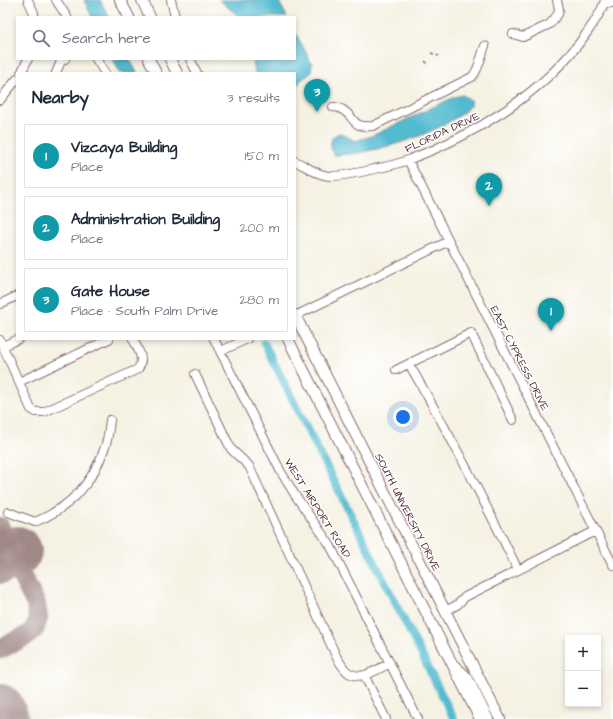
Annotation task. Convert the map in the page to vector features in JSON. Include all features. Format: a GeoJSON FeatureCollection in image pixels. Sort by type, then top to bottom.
{"type":"FeatureCollection","features":[{"type":"Feature","properties":{"kind":"main road"},"geometry":{"type":"LineString","coordinates":[[120,0],[128,16]]}},
{"type":"Feature","properties":{"kind":"main road"},"geometry":{"type":"LineString","coordinates":[[142,0],[150,16]]}},
{"type":"Feature","properties":{"kind":"main road"},"geometry":{"type":"LineString","coordinates":[[150,60],[156,72]]}},
{"type":"Feature","properties":{"kind":"main road"},"geometry":{"type":"LineString","coordinates":[[170,60],[176,72]]}},
{"type":"Feature","properties":{"kind":"main road","name":"SOUTH UNIVERSITY DRIVE"},"geometry":{"type":"LineString","coordinates":[[296,318],[500,719]]}},
{"type":"Feature","properties":{"kind":"main road"},"geometry":{"type":"LineString","coordinates":[[289,340],[480,719]]}},
{"type":"Feature","properties":{"kind":"street"},"geometry":{"type":"LineString","coordinates":[[28,0],[34,16]]}},
{"type":"Feature","properties":{"kind":"street"},"geometry":{"type":"LineString","coordinates":[[56,0],[66,16]]}},
{"type":"Feature","properties":{"kind":"street"},"geometry":{"type":"LineString","coordinates":[[171,0],[175,16]]}},
{"type":"Feature","properties":{"kind":"street"},"geometry":{"type":"LineString","coordinates":[[513,34],[523,37],[550,24],[558,14],[559,9],[556,0]]}},
{"type":"Feature","properties":{"kind":"street","name":"FLORIDA DRIVE"},"geometry":{"type":"LineString","coordinates":[[296,162],[329,176],[339,176],[408,160],[456,140],[484,124],[521,99],[566,60],[608,2]]}},
{"type":"Feature","properties":{"kind":"street"},"geometry":{"type":"LineString","coordinates":[[333,107],[343,109],[357,124],[364,127],[373,126],[472,77],[485,46]]}},
{"type":"Feature","properties":{"kind":"street"},"geometry":{"type":"LineString","coordinates":[[22,72],[28,60]]}},
{"type":"Feature","properties":{"kind":"street"},"geometry":{"type":"LineString","coordinates":[[56,72],[61,61],[63,60]]}},
{"type":"Feature","properties":{"kind":"street"},"geometry":{"type":"LineString","coordinates":[[97,60],[104,72]]}},
{"type":"Feature","properties":{"kind":"street"},"geometry":{"type":"LineString","coordinates":[[190,60],[196,72]]}},
{"type":"Feature","properties":{"kind":"street"},"geometry":{"type":"LineString","coordinates":[[0,100],[16,80]]}},
{"type":"Feature","properties":{"kind":"street","name":"EAST CYPRESS DRIVE"},"geometry":{"type":"LineString","coordinates":[[408,160],[613,565]]}},
{"type":"Feature","properties":{"kind":"street"},"geometry":{"type":"LineString","coordinates":[[296,316],[449,241]]}},
{"type":"Feature","properties":{"kind":"street"},"geometry":{"type":"LineString","coordinates":[[0,304],[16,296]]}},
{"type":"Feature","properties":{"kind":"street"},"geometry":{"type":"LineString","coordinates":[[396,370],[471,333],[513,420]]}},
{"type":"Feature","properties":{"kind":"street"},"geometry":{"type":"LineString","coordinates":[[16,340],[2,343],[31,409],[36,412],[44,412],[138,369],[142,363],[142,358],[133,340]]}},
{"type":"Feature","properties":{"kind":"street"},"geometry":{"type":"LineString","coordinates":[[19,382],[107,340]]}},
{"type":"Feature","properties":{"kind":"street","name":"WEST AIRPORT ROAD"},"geometry":{"type":"LineString","coordinates":[[215,340],[282,472],[295,495],[330,545],[418,719]]}},
{"type":"Feature","properties":{"kind":"street"},"geometry":{"type":"LineString","coordinates":[[221,351],[245,340]]}},
{"type":"Feature","properties":{"kind":"street"},"geometry":{"type":"LineString","coordinates":[[409,364],[430,400],[518,570]]}},
{"type":"Feature","properties":{"kind":"street"},"geometry":{"type":"LineString","coordinates":[[195,374],[231,449],[249,466],[337,658],[348,673],[360,676],[372,673],[390,663]]}},
{"type":"Feature","properties":{"kind":"street"},"geometry":{"type":"LineString","coordinates":[[8,512],[35,522],[50,515],[70,502],[91,478],[106,446],[110,420]]}},
{"type":"Feature","properties":{"kind":"street"},"geometry":{"type":"LineString","coordinates":[[445,611],[457,605],[465,596],[596,531]]}},
{"type":"Feature","properties":{"kind":"street"},"geometry":{"type":"LineString","coordinates":[[452,663],[468,677],[489,719]]}},
{"type":"Feature","properties":{"kind":"street"},"geometry":{"type":"LineString","coordinates":[[364,675],[386,719]]}},
{"type":"Feature","properties":{"kind":"path"},"geometry":{"type":"LineString","coordinates":[[431,54],[439,56]]}},
{"type":"Feature","properties":{"kind":"path"},"geometry":{"type":"LineString","coordinates":[[425,61],[429,66]]}},
{"type":"Feature","properties":{"kind":"water"},"geometry":{"type":"Polygon","coordinates":[[[84,0],[100,0],[108,16],[92,16],[84,0]]]}},
{"type":"Feature","properties":{"kind":"water"},"geometry":{"type":"Polygon","coordinates":[[[219,0],[278,0],[286,16],[239,16],[219,0]]]}},
{"type":"Feature","properties":{"kind":"water"},"geometry":{"type":"Polygon","coordinates":[[[296,34],[312,64],[311,73],[301,80],[296,87],[296,72],[255,72],[253,60],[296,60],[296,34]]]}},
{"type":"Feature","properties":{"kind":"water"},"geometry":{"type":"Polygon","coordinates":[[[114,60],[130,60],[136,72],[120,72],[114,60]]]}},
{"type":"Feature","properties":{"kind":"water"},"geometry":{"type":"Polygon","coordinates":[[[463,95],[470,100],[471,105],[460,115],[444,125],[426,133],[386,147],[367,151],[334,155],[332,152],[331,141],[337,134],[341,133],[355,141],[372,136],[454,97],[463,95]]]}},
{"type":"Feature","properties":{"kind":"waterway"},"geometry":{"type":"LineString","coordinates":[[264,343],[454,719]]}},
{"type":"Feature","properties":{"kind":"taxiway"},"geometry":{"type":"LineString","coordinates":[[0,527],[4,542],[0,555]]}},
{"type":"Feature","properties":{"kind":"taxiway"},"geometry":{"type":"LineString","coordinates":[[0,562],[11,565],[19,571],[36,604],[38,618],[35,628],[28,635],[0,649]]}},
{"type":"Feature","properties":{"kind":"taxiway"},"geometry":{"type":"LineString","coordinates":[[0,713],[2,719]]}},
{"type":"Feature","properties":{"kind":"runway"},"geometry":{"type":"LineString","coordinates":[[0,559],[17,551]]}},
{"type":"Feature","properties":{"kind":"runway"},"geometry":{"type":"LineString","coordinates":[[0,709],[4,719]]}},
{"type":"Feature","properties":{"kind":"place","name":"Gate House"},"geometry":{"type":"Point","coordinates":[317,112]}},
{"type":"Feature","properties":{"kind":"place","name":"Administration Building"},"geometry":{"type":"Point","coordinates":[489,206]}},
{"type":"Feature","properties":{"kind":"place","name":"Vizcaya Building"},"geometry":{"type":"Point","coordinates":[551,331]}}]}
